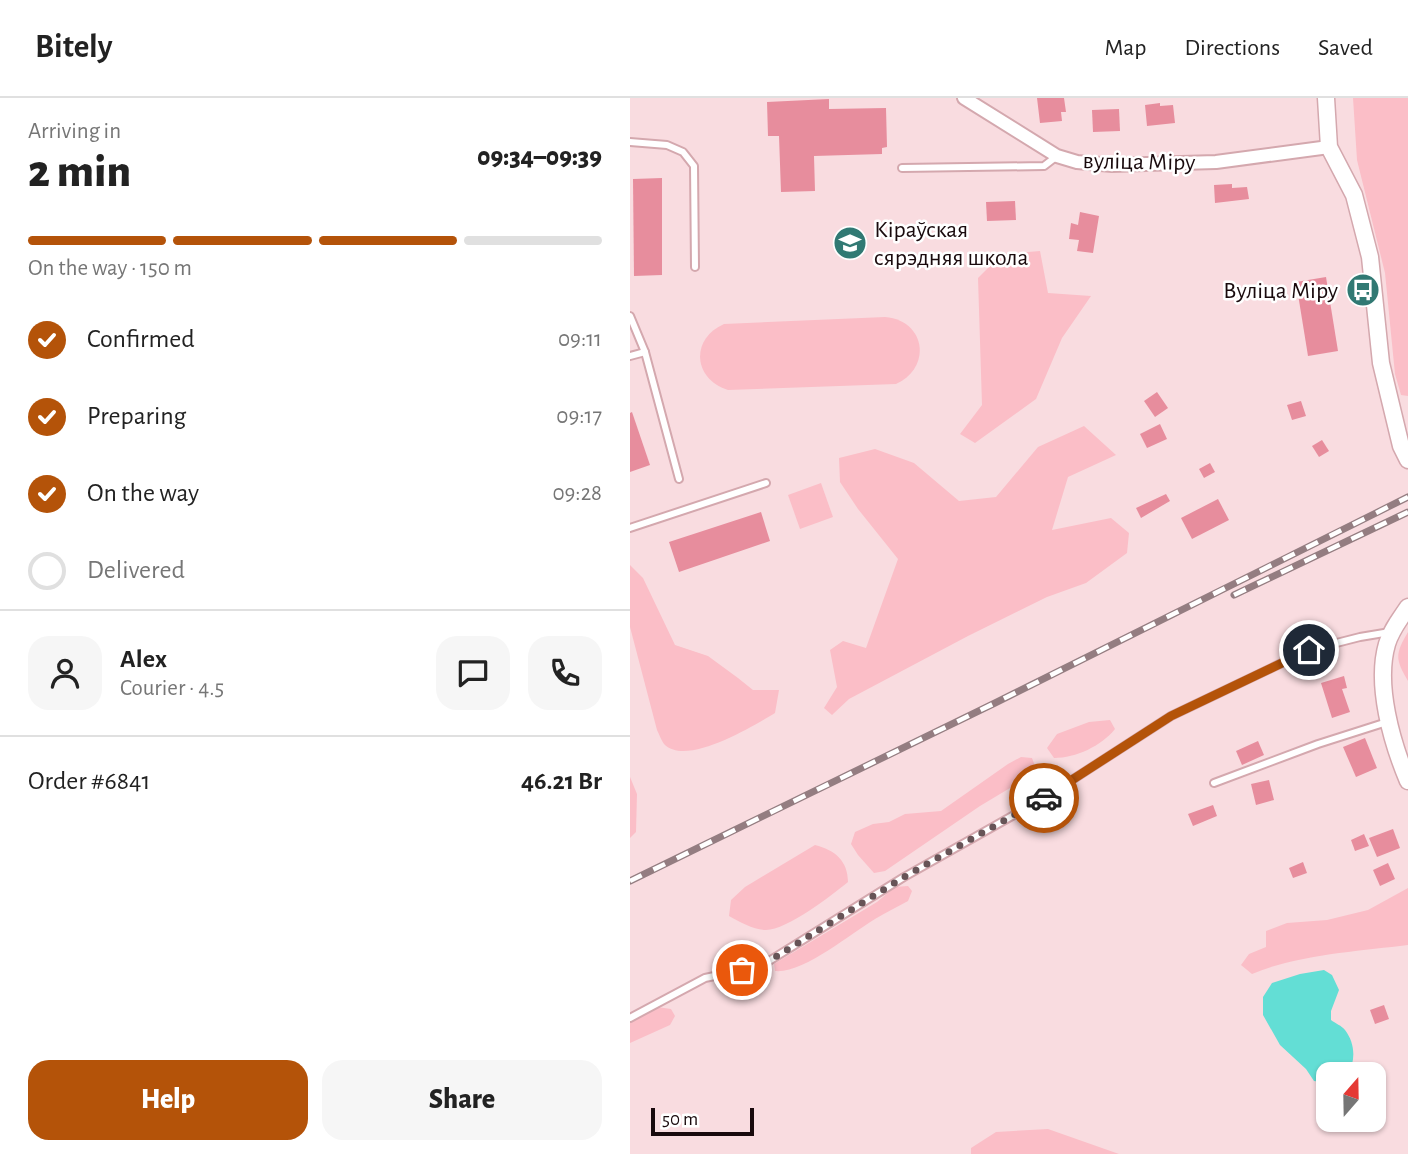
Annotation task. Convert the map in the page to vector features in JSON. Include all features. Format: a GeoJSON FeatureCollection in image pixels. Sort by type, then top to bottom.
{"type":"FeatureCollection","features":[{"type":"Feature","properties":{"kind":"street","name":"вуліца Міру"},"geometry":{"type":"LineString","coordinates":[[964,98],[1057,156],[1077,163],[1112,165],[1216,162],[1329,147]]}},
{"type":"Feature","properties":{"kind":"street"},"geometry":{"type":"LineString","coordinates":[[1326,98],[1329,147],[1354,195],[1370,257],[1381,363],[1405,453]]}},
{"type":"Feature","properties":{"kind":"street"},"geometry":{"type":"LineString","coordinates":[[1408,607],[1392,631],[1386,647],[1383,671],[1384,703],[1408,781]]}},
{"type":"Feature","properties":{"kind":"lane"},"geometry":{"type":"LineString","coordinates":[[630,142],[667,145],[684,152],[694,166],[695,267]]}},
{"type":"Feature","properties":{"kind":"lane"},"geometry":{"type":"LineString","coordinates":[[902,168],[1044,166],[1057,156]]}},
{"type":"Feature","properties":{"kind":"lane"},"geometry":{"type":"LineString","coordinates":[[630,316],[645,352],[679,479]]}},
{"type":"Feature","properties":{"kind":"lane"},"geometry":{"type":"LineString","coordinates":[[630,356],[645,352]]}},
{"type":"Feature","properties":{"kind":"lane"},"geometry":{"type":"LineString","coordinates":[[630,528],[766,483]]}},
{"type":"Feature","properties":{"kind":"lane"},"geometry":{"type":"LineString","coordinates":[[630,1018],[705,978],[761,966],[904,877],[1044,798],[1171,716],[1309,650],[1392,631]]}},
{"type":"Feature","properties":{"kind":"lane"},"geometry":{"type":"LineString","coordinates":[[1214,783],[1389,721]]}},
{"type":"Feature","properties":{"kind":"shaded area"},"geometry":{"type":"Polygon","coordinates":[[[1353,98],[1408,98],[1408,396],[1401,395],[1395,374],[1385,273],[1357,160],[1353,98]]]}},
{"type":"Feature","properties":{"kind":"shaded area"},"geometry":{"type":"Polygon","coordinates":[[[1040,251],[1048,293],[1091,296],[1062,338],[1036,399],[975,443],[960,434],[982,405],[978,278],[1002,254],[1040,251]]]}},
{"type":"Feature","properties":{"kind":"shaded area"},"geometry":{"type":"Polygon","coordinates":[[[885,317],[909,326],[919,345],[916,367],[896,384],[728,390],[716,385],[702,368],[700,358],[705,339],[724,324],[885,317]]]}},
{"type":"Feature","properties":{"kind":"shaded area"},"geometry":{"type":"Polygon","coordinates":[[[1084,426],[1116,455],[1068,477],[1052,530],[1111,518],[1129,533],[1127,553],[1086,583],[1047,597],[968,636],[849,699],[832,715],[824,708],[837,687],[830,650],[843,641],[866,648],[898,559],[840,482],[839,458],[875,449],[914,463],[959,501],[996,497],[1038,447],[1084,426]]]}},
{"type":"Feature","properties":{"kind":"shaded area"},"geometry":{"type":"Polygon","coordinates":[[[821,483],[833,517],[800,529],[788,495],[821,483]]]}},
{"type":"Feature","properties":{"kind":"shaded area"},"geometry":{"type":"Polygon","coordinates":[[[630,565],[643,578],[675,645],[708,656],[753,690],[779,690],[775,713],[704,748],[675,750],[665,745],[657,730],[630,627],[630,565]]]}},
{"type":"Feature","properties":{"kind":"shaded area"},"geometry":{"type":"Polygon","coordinates":[[[1408,632],[1408,681],[1398,656],[1408,632]]]}},
{"type":"Feature","properties":{"kind":"shaded area"},"geometry":{"type":"Polygon","coordinates":[[[1110,720],[1115,729],[1103,741],[1088,750],[1054,758],[1047,748],[1057,734],[1089,722],[1110,720]]]}},
{"type":"Feature","properties":{"kind":"shaded area"},"geometry":{"type":"Polygon","coordinates":[[[1021,757],[1032,758],[1035,766],[1027,778],[980,806],[885,871],[874,873],[851,844],[855,832],[873,824],[889,822],[905,814],[941,811],[1021,757]]]}},
{"type":"Feature","properties":{"kind":"shaded area"},"geometry":{"type":"Polygon","coordinates":[[[630,777],[637,794],[636,832],[630,838],[630,777]]]}},
{"type":"Feature","properties":{"kind":"shaded area"},"geometry":{"type":"Polygon","coordinates":[[[815,845],[834,853],[843,862],[848,882],[809,911],[775,928],[757,929],[729,916],[731,900],[745,887],[815,845]]]}},
{"type":"Feature","properties":{"kind":"shaded area"},"geometry":{"type":"Polygon","coordinates":[[[908,886],[912,891],[908,901],[812,960],[786,970],[775,971],[774,964],[877,902],[895,887],[908,886]]]}},
{"type":"Feature","properties":{"kind":"shaded area"},"geometry":{"type":"Polygon","coordinates":[[[1408,888],[1408,945],[1308,958],[1252,974],[1241,965],[1249,954],[1266,947],[1266,931],[1287,923],[1327,920],[1368,910],[1408,888]]]}},
{"type":"Feature","properties":{"kind":"shaded area"},"geometry":{"type":"Polygon","coordinates":[[[657,1007],[671,1009],[675,1016],[670,1025],[630,1043],[630,1023],[657,1007]]]}},
{"type":"Feature","properties":{"kind":"shaded area"},"geometry":{"type":"Polygon","coordinates":[[[1048,1129],[1119,1154],[971,1154],[971,1148],[996,1132],[1048,1129]]]}},
{"type":"Feature","properties":{"kind":"water"},"geometry":{"type":"Polygon","coordinates":[[[1324,970],[1332,975],[1339,990],[1331,1011],[1331,1020],[1345,1030],[1351,1040],[1353,1052],[1352,1062],[1316,1062],[1316,1081],[1280,1045],[1263,1015],[1263,997],[1272,983],[1324,970]]]}},
{"type":"Feature","properties":{"kind":"building"},"geometry":{"type":"Polygon","coordinates":[[[1037,98],[1064,98],[1066,112],[1061,112],[1062,121],[1040,123],[1037,98]]]}},
{"type":"Feature","properties":{"kind":"building"},"geometry":{"type":"Polygon","coordinates":[[[829,99],[829,109],[886,108],[887,147],[882,148],[882,154],[814,156],[815,191],[781,192],[779,136],[768,136],[767,102],[829,99]]]}},
{"type":"Feature","properties":{"kind":"building"},"geometry":{"type":"Polygon","coordinates":[[[1160,103],[1160,106],[1173,105],[1175,123],[1147,126],[1145,105],[1160,103]]]}},
{"type":"Feature","properties":{"kind":"building"},"geometry":{"type":"Polygon","coordinates":[[[1119,109],[1120,131],[1093,132],[1092,110],[1119,109]]]}},
{"type":"Feature","properties":{"kind":"building"},"geometry":{"type":"Polygon","coordinates":[[[662,178],[662,275],[634,276],[633,179],[662,178]]]}},
{"type":"Feature","properties":{"kind":"building"},"geometry":{"type":"Polygon","coordinates":[[[1232,184],[1232,188],[1247,187],[1249,199],[1215,203],[1214,185],[1232,184]]]}},
{"type":"Feature","properties":{"kind":"building"},"geometry":{"type":"Polygon","coordinates":[[[1015,201],[1016,220],[987,221],[986,202],[1015,201]]]}},
{"type":"Feature","properties":{"kind":"building"},"geometry":{"type":"Polygon","coordinates":[[[1080,212],[1099,216],[1093,253],[1077,251],[1079,240],[1069,239],[1071,223],[1078,225],[1080,212]]]}},
{"type":"Feature","properties":{"kind":"building"},"geometry":{"type":"Polygon","coordinates":[[[1326,277],[1338,351],[1308,356],[1296,282],[1326,277]]]}},
{"type":"Feature","properties":{"kind":"building"},"geometry":{"type":"Polygon","coordinates":[[[1157,392],[1168,408],[1155,417],[1144,401],[1157,392]]]}},
{"type":"Feature","properties":{"kind":"building"},"geometry":{"type":"Polygon","coordinates":[[[1301,401],[1306,416],[1292,420],[1287,405],[1301,401]]]}},
{"type":"Feature","properties":{"kind":"building"},"geometry":{"type":"Polygon","coordinates":[[[632,412],[650,465],[630,472],[630,413],[632,412]]]}},
{"type":"Feature","properties":{"kind":"building"},"geometry":{"type":"Polygon","coordinates":[[[1160,424],[1167,439],[1147,448],[1140,434],[1160,424]]]}},
{"type":"Feature","properties":{"kind":"building"},"geometry":{"type":"Polygon","coordinates":[[[1322,440],[1329,451],[1319,457],[1312,446],[1322,440]]]}},
{"type":"Feature","properties":{"kind":"building"},"geometry":{"type":"Polygon","coordinates":[[[1210,463],[1215,472],[1204,478],[1199,469],[1210,463]]]}},
{"type":"Feature","properties":{"kind":"building"},"geometry":{"type":"Polygon","coordinates":[[[1166,494],[1170,501],[1141,518],[1136,508],[1166,494]]]}},
{"type":"Feature","properties":{"kind":"building"},"geometry":{"type":"Polygon","coordinates":[[[1218,499],[1229,520],[1192,539],[1181,518],[1218,499]]]}},
{"type":"Feature","properties":{"kind":"building"},"geometry":{"type":"Polygon","coordinates":[[[761,512],[770,541],[679,572],[669,542],[761,512]]]}},
{"type":"Feature","properties":{"kind":"building"},"geometry":{"type":"Polygon","coordinates":[[[1344,676],[1347,688],[1342,689],[1350,712],[1332,718],[1321,683],[1344,676]]]}},
{"type":"Feature","properties":{"kind":"building"},"geometry":{"type":"Polygon","coordinates":[[[1365,738],[1377,768],[1356,777],[1343,747],[1365,738]]]}},
{"type":"Feature","properties":{"kind":"building"},"geometry":{"type":"Polygon","coordinates":[[[1258,741],[1264,755],[1242,765],[1236,751],[1258,741]]]}},
{"type":"Feature","properties":{"kind":"building"},"geometry":{"type":"Polygon","coordinates":[[[1269,780],[1274,800],[1256,805],[1251,784],[1269,780]]]}},
{"type":"Feature","properties":{"kind":"building"},"geometry":{"type":"Polygon","coordinates":[[[1213,805],[1217,816],[1193,826],[1188,814],[1213,805]]]}},
{"type":"Feature","properties":{"kind":"building"},"geometry":{"type":"Polygon","coordinates":[[[1393,829],[1400,848],[1377,857],[1369,838],[1393,829]]]}},
{"type":"Feature","properties":{"kind":"building"},"geometry":{"type":"Polygon","coordinates":[[[1364,834],[1369,846],[1355,851],[1351,840],[1364,834]]]}},
{"type":"Feature","properties":{"kind":"building"},"geometry":{"type":"Polygon","coordinates":[[[1303,862],[1307,873],[1293,878],[1289,868],[1303,862]]]}},
{"type":"Feature","properties":{"kind":"building"},"geometry":{"type":"Polygon","coordinates":[[[1388,863],[1395,879],[1380,886],[1373,870],[1388,863]]]}},
{"type":"Feature","properties":{"kind":"building"},"geometry":{"type":"Polygon","coordinates":[[[1384,1005],[1389,1019],[1375,1024],[1370,1010],[1384,1005]]]}},
{"type":"Feature","properties":{"kind":"railway"},"geometry":{"type":"LineString","coordinates":[[630,881],[1408,497]]}},
{"type":"Feature","properties":{"kind":"railway"},"geometry":{"type":"LineString","coordinates":[[1234,595],[1408,512]]}},
{"type":"Feature","properties":{"kind":"way so far"},"geometry":{"type":"LineString","coordinates":[[742,970],[761,966],[904,877],[1044,798]]}},
{"type":"Feature","properties":{"kind":"place","name":"Кіраўская сярэдняя школа"},"geometry":{"type":"Point","coordinates":[850,243]}},
{"type":"Feature","properties":{"kind":"place","name":"Вуліца Міру"},"geometry":{"type":"Point","coordinates":[1363,290]}},
{"type":"Feature","properties":{"kind":"route"},"geometry":{"type":"LineString","coordinates":[[1044,798],[1171,716],[1309,650]]}}]}
